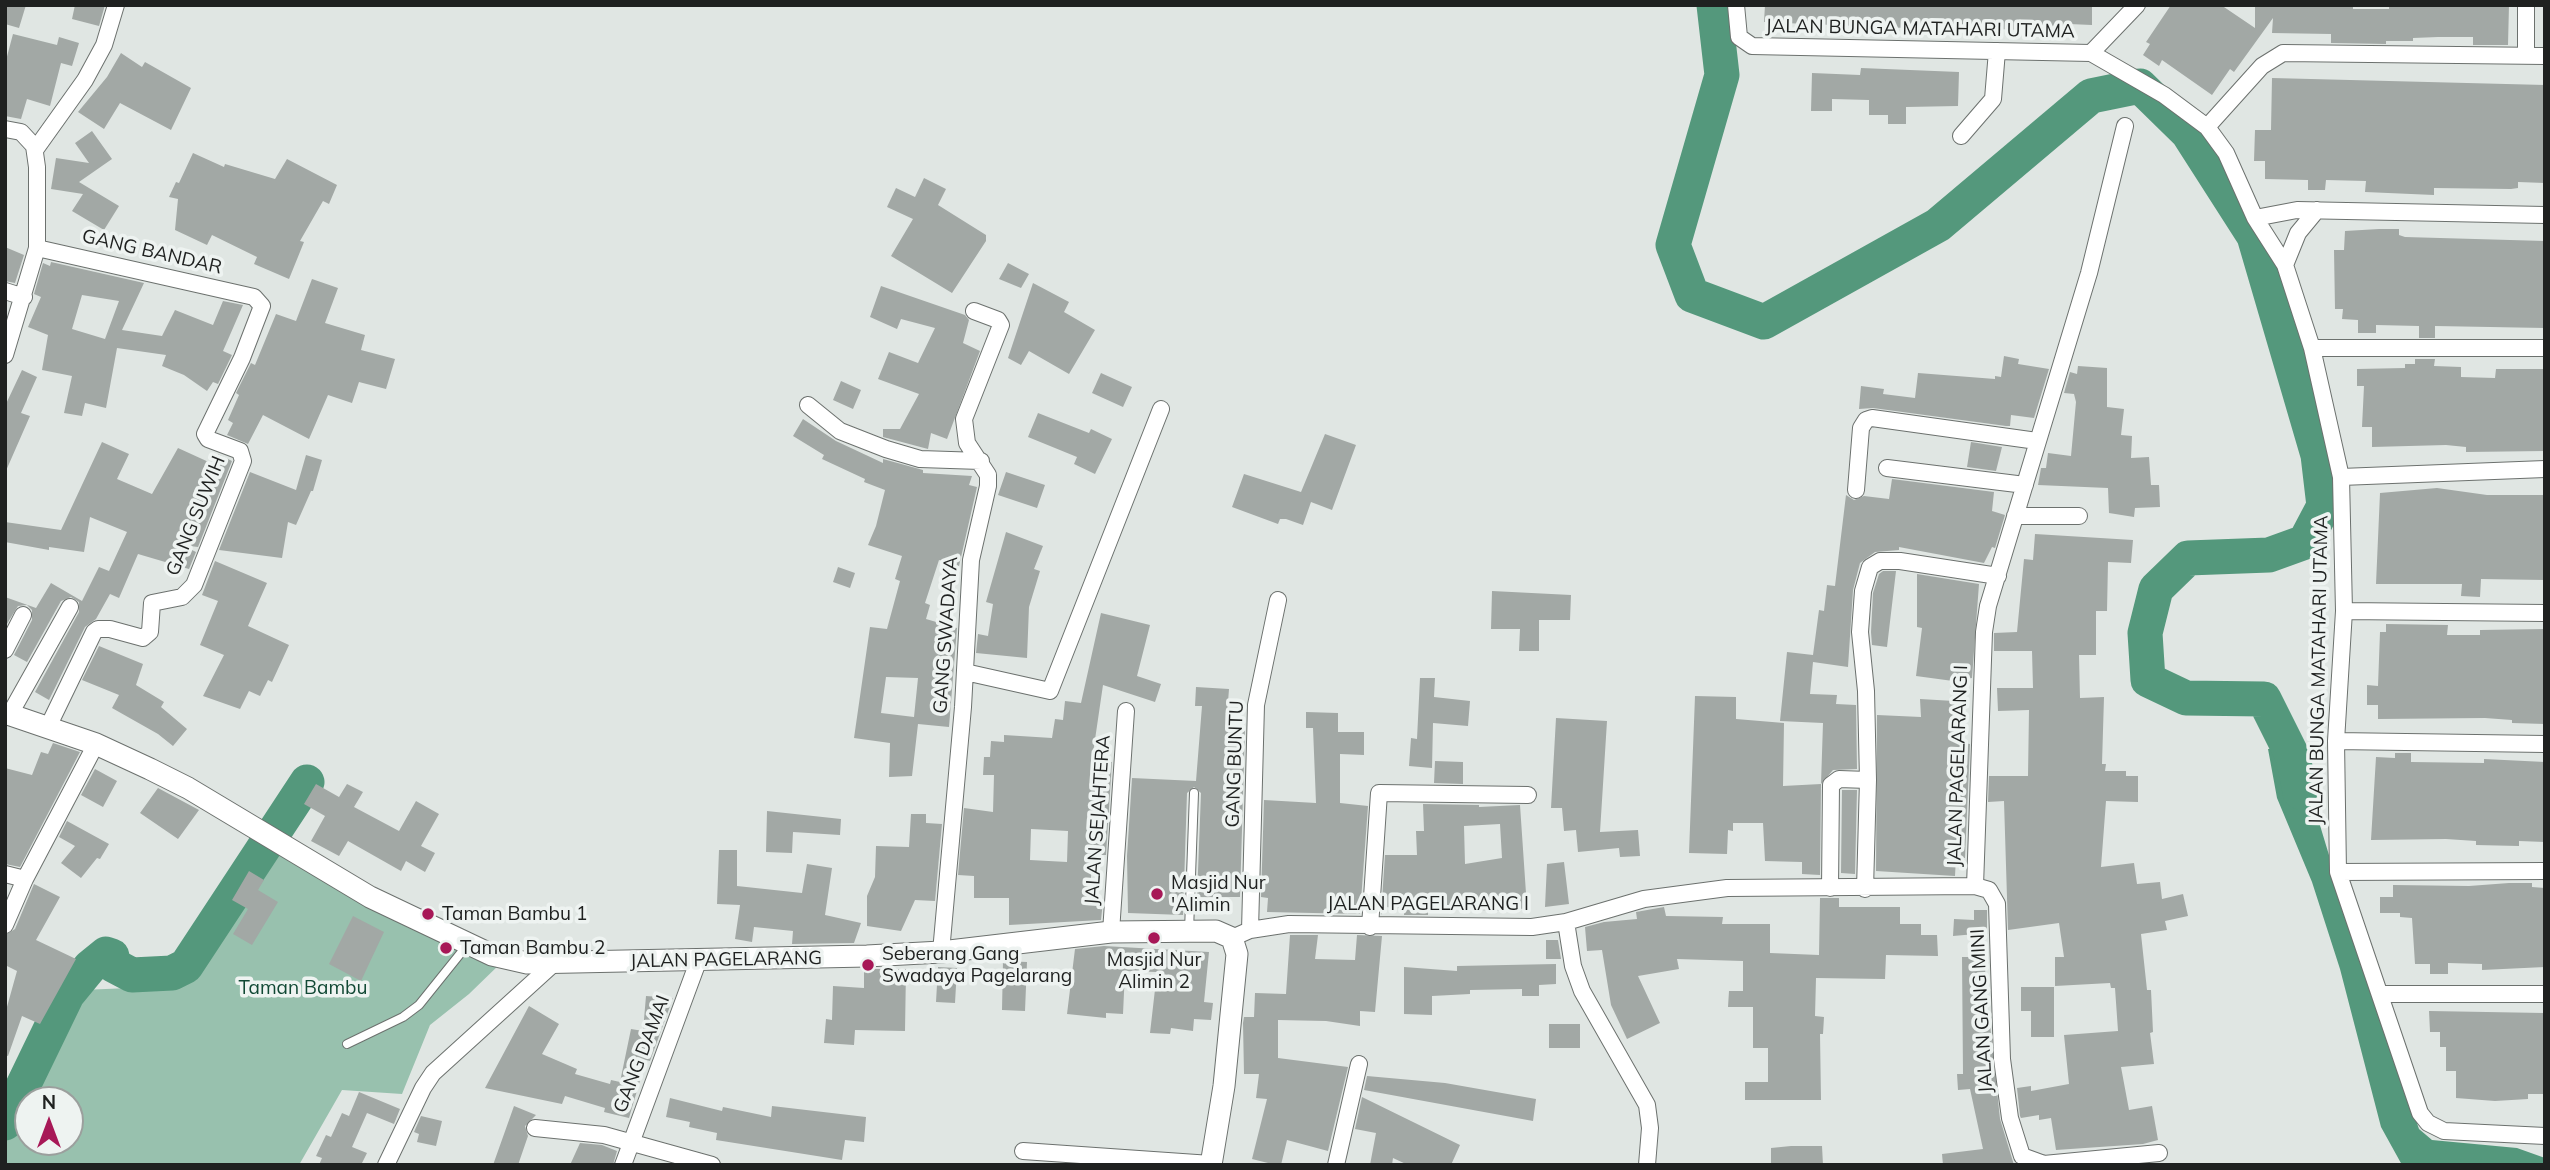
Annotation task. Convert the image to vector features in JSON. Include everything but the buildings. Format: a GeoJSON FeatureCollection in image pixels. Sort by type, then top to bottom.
{"type":"FeatureCollection","features":[{"type":"Feature","properties":{"kind":"street"},"geometry":{"type":"LineString","coordinates":[[35,150],[85,80],[104,45],[116,5]]}},
{"type":"Feature","properties":{"kind":"street","name":"JALAN BUNGA MATAHARI UTAMA"},"geometry":{"type":"LineString","coordinates":[[1736,5],[1739,37],[1752,46],[2091,53],[2165,94],[2207,127],[2226,153],[2255,218],[2285,265],[2312,348],[2341,477],[2344,611],[2336,741],[2339,872],[2420,1113],[2428,1123],[2444,1131],[2545,1136]]}},
{"type":"Feature","properties":{"kind":"street"},"geometry":{"type":"LineString","coordinates":[[2091,53],[2137,5]]}},
{"type":"Feature","properties":{"kind":"street"},"geometry":{"type":"LineString","coordinates":[[2526,5],[2526,56]]}},
{"type":"Feature","properties":{"kind":"street"},"geometry":{"type":"LineString","coordinates":[[1961,136],[1993,99],[1997,51]]}},
{"type":"Feature","properties":{"kind":"street"},"geometry":{"type":"LineString","coordinates":[[2207,127],[2262,66],[2283,53],[2545,56]]}},
{"type":"Feature","properties":{"kind":"street","name":"JALAN PAGELARANG I"},"geometry":{"type":"LineString","coordinates":[[1241,934],[1289,924],[1502,928],[1566,922],[1678,893],[1727,888],[1865,889],[1975,886],[1984,632],[2015,516],[2089,273],[2125,126]]}},
{"type":"Feature","properties":{"kind":"street"},"geometry":{"type":"LineString","coordinates":[[5,129],[21,132],[35,150],[37,248],[5,355]]}},
{"type":"Feature","properties":{"kind":"street"},"geometry":{"type":"LineString","coordinates":[[2255,218],[2297,210],[2545,215]]}},
{"type":"Feature","properties":{"kind":"street"},"geometry":{"type":"LineString","coordinates":[[2285,265],[2291,244],[2316,211]]}},
{"type":"Feature","properties":{"kind":"street","name":"GANG BANDAR"},"geometry":{"type":"LineString","coordinates":[[37,248],[258,300]]}},
{"type":"Feature","properties":{"kind":"street"},"geometry":{"type":"LineString","coordinates":[[5,291],[24,297]]}},
{"type":"Feature","properties":{"kind":"street","name":"GANG SUWIH"},"geometry":{"type":"LineString","coordinates":[[48,727],[94,632],[98,629],[110,629],[143,638],[150,631],[152,603],[182,597],[194,585],[243,461],[240,451],[208,439],[205,434],[261,314],[262,306],[258,300]]}},
{"type":"Feature","properties":{"kind":"street","name":"GANG SWADAYA"},"geometry":{"type":"LineString","coordinates":[[941,952],[965,672],[971,561],[988,486],[988,475],[967,443],[964,419],[1000,325],[998,320],[974,311]]}},
{"type":"Feature","properties":{"kind":"street"},"geometry":{"type":"LineString","coordinates":[[2312,348],[2545,348]]}},
{"type":"Feature","properties":{"kind":"street"},"geometry":{"type":"LineString","coordinates":[[808,405],[840,432],[886,449],[920,459],[981,461]]}},
{"type":"Feature","properties":{"kind":"street"},"geometry":{"type":"LineString","coordinates":[[965,672],[1050,691],[1161,409]]}},
{"type":"Feature","properties":{"kind":"street"},"geometry":{"type":"LineString","coordinates":[[1856,490],[1861,428],[1866,420],[1872,418],[2037,441]]}},
{"type":"Feature","properties":{"kind":"street"},"geometry":{"type":"LineString","coordinates":[[1887,468],[2025,485]]}},
{"type":"Feature","properties":{"kind":"street"},"geometry":{"type":"LineString","coordinates":[[2341,477],[2545,469]]}},
{"type":"Feature","properties":{"kind":"street"},"geometry":{"type":"LineString","coordinates":[[2015,516],[2079,516]]}},
{"type":"Feature","properties":{"kind":"street"},"geometry":{"type":"LineString","coordinates":[[1865,889],[1868,780],[1866,691],[1860,632],[1863,591],[1870,567],[1881,561],[1900,561],[1998,576]]}},
{"type":"Feature","properties":{"kind":"street","name":"GANG BUNTU"},"geometry":{"type":"LineString","coordinates":[[1241,934],[1256,705],[1278,600]]}},
{"type":"Feature","properties":{"kind":"street"},"geometry":{"type":"LineString","coordinates":[[8,713],[70,607]]}},
{"type":"Feature","properties":{"kind":"street"},"geometry":{"type":"LineString","coordinates":[[2344,611],[2545,613]]}},
{"type":"Feature","properties":{"kind":"street"},"geometry":{"type":"LineString","coordinates":[[5,650],[23,615]]}},
{"type":"Feature","properties":{"kind":"street","name":"JALAN SEJAHTERA"},"geometry":{"type":"LineString","coordinates":[[1111,932],[1126,711]]}},
{"type":"Feature","properties":{"kind":"street","name":"JALAN PAGELARANG"},"geometry":{"type":"LineString","coordinates":[[8,713],[96,744],[188,788],[370,897],[468,944],[507,959],[552,965],[699,959],[772,960],[941,952],[1111,932],[1216,931],[1241,934]]}},
{"type":"Feature","properties":{"kind":"street"},"geometry":{"type":"LineString","coordinates":[[2336,741],[2545,744]]}},
{"type":"Feature","properties":{"kind":"street"},"geometry":{"type":"LineString","coordinates":[[5,925],[25,879],[96,744]]}},
{"type":"Feature","properties":{"kind":"street"},"geometry":{"type":"LineString","coordinates":[[1830,888],[1831,785],[1839,779],[1868,780]]}},
{"type":"Feature","properties":{"kind":"street"},"geometry":{"type":"LineString","coordinates":[[1370,927],[1379,793],[1528,795]]}},
{"type":"Feature","properties":{"kind":"street"},"geometry":{"type":"LineString","coordinates":[[2339,872],[2545,871]]}},
{"type":"Feature","properties":{"kind":"street"},"geometry":{"type":"LineString","coordinates":[[5,874],[25,879]]}},
{"type":"Feature","properties":{"kind":"street","name":"JALAN GANG MINI"},"geometry":{"type":"LineString","coordinates":[[1975,886],[1989,890],[1997,904],[2002,1059],[2010,1118],[2022,1156],[2044,1164],[2159,1153]]}},
{"type":"Feature","properties":{"kind":"street"},"geometry":{"type":"LineString","coordinates":[[1566,922],[1573,966],[1582,991],[1647,1105],[1650,1128],[1647,1165]]}},
{"type":"Feature","properties":{"kind":"street"},"geometry":{"type":"LineString","coordinates":[[1023,1151],[1211,1164],[1224,1086],[1241,934]]}},
{"type":"Feature","properties":{"kind":"street","name":"GANG DAMAI"},"geometry":{"type":"LineString","coordinates":[[623,1165],[699,959]]}},
{"type":"Feature","properties":{"kind":"street"},"geometry":{"type":"LineString","coordinates":[[386,1165],[433,1073],[552,965]]}},
{"type":"Feature","properties":{"kind":"street"},"geometry":{"type":"LineString","coordinates":[[2382,994],[2545,994]]}},
{"type":"Feature","properties":{"kind":"street"},"geometry":{"type":"LineString","coordinates":[[1336,1165],[1359,1064]]}},
{"type":"Feature","properties":{"kind":"street"},"geometry":{"type":"LineString","coordinates":[[535,1128],[604,1135],[712,1165]]}},
{"type":"Feature","properties":{"kind":"lane"},"geometry":{"type":"LineString","coordinates":[[1189,931],[1195,793]]}},
{"type":"Feature","properties":{"kind":"lane"},"geometry":{"type":"LineString","coordinates":[[347,1044],[403,1017],[419,1005],[468,944]]}},
{"type":"Feature","properties":{"kind":"green space","name":"Taman Bambu"},"geometry":{"type":"Polygon","coordinates":[[[265,840],[502,962],[469,994],[430,1025],[402,1094],[342,1090],[299,1165],[5,1165],[5,1126],[14,1110],[14,1156],[84,1156],[84,1086],[28,1086],[82,990],[177,986],[265,840]]]}},
{"type":"Feature","properties":{"kind":"shaded area"},"geometry":{"type":"Polygon","coordinates":[[[2296,746],[2358,951],[2419,1129],[2432,1140],[2517,1148],[2545,1158],[2545,1165],[2402,1165],[2381,1127],[2340,969],[2312,882],[2277,798],[2268,749],[2296,746]]]}},
{"type":"Feature","properties":{"kind":"waterway"},"geometry":{"type":"LineString","coordinates":[[1714,5],[1722,75],[1673,245],[1692,295],[1764,322],[1938,225],[2091,96],[2140,86],[2188,133],[2254,236],[2318,455],[2324,506],[2305,542],[2269,555],[2188,558],[2156,589],[2145,633],[2148,680],[2186,698],[2264,699],[2293,757],[2300,792]]}},
{"type":"Feature","properties":{"kind":"waterway"},"geometry":{"type":"LineString","coordinates":[[5,1123],[67,995],[90,967],[106,954],[112,956],[113,965],[132,975],[172,973],[186,966],[307,782]]}},
{"type":"Feature","properties":{"kind":"place","name":"Masjid Nur 'Alimin"},"geometry":{"type":"Point","coordinates":[1157,894]}},
{"type":"Feature","properties":{"kind":"place","name":"Taman Bambu 1"},"geometry":{"type":"Point","coordinates":[428,914]}},
{"type":"Feature","properties":{"kind":"place","name":"Masjid Nur Alimin 2"},"geometry":{"type":"Point","coordinates":[1154,938]}},
{"type":"Feature","properties":{"kind":"place","name":"Taman Bambu 2"},"geometry":{"type":"Point","coordinates":[446,948]}},
{"type":"Feature","properties":{"kind":"place","name":"Seberang Gang Swadaya Pagelarang"},"geometry":{"type":"Point","coordinates":[868,965]}}]}
